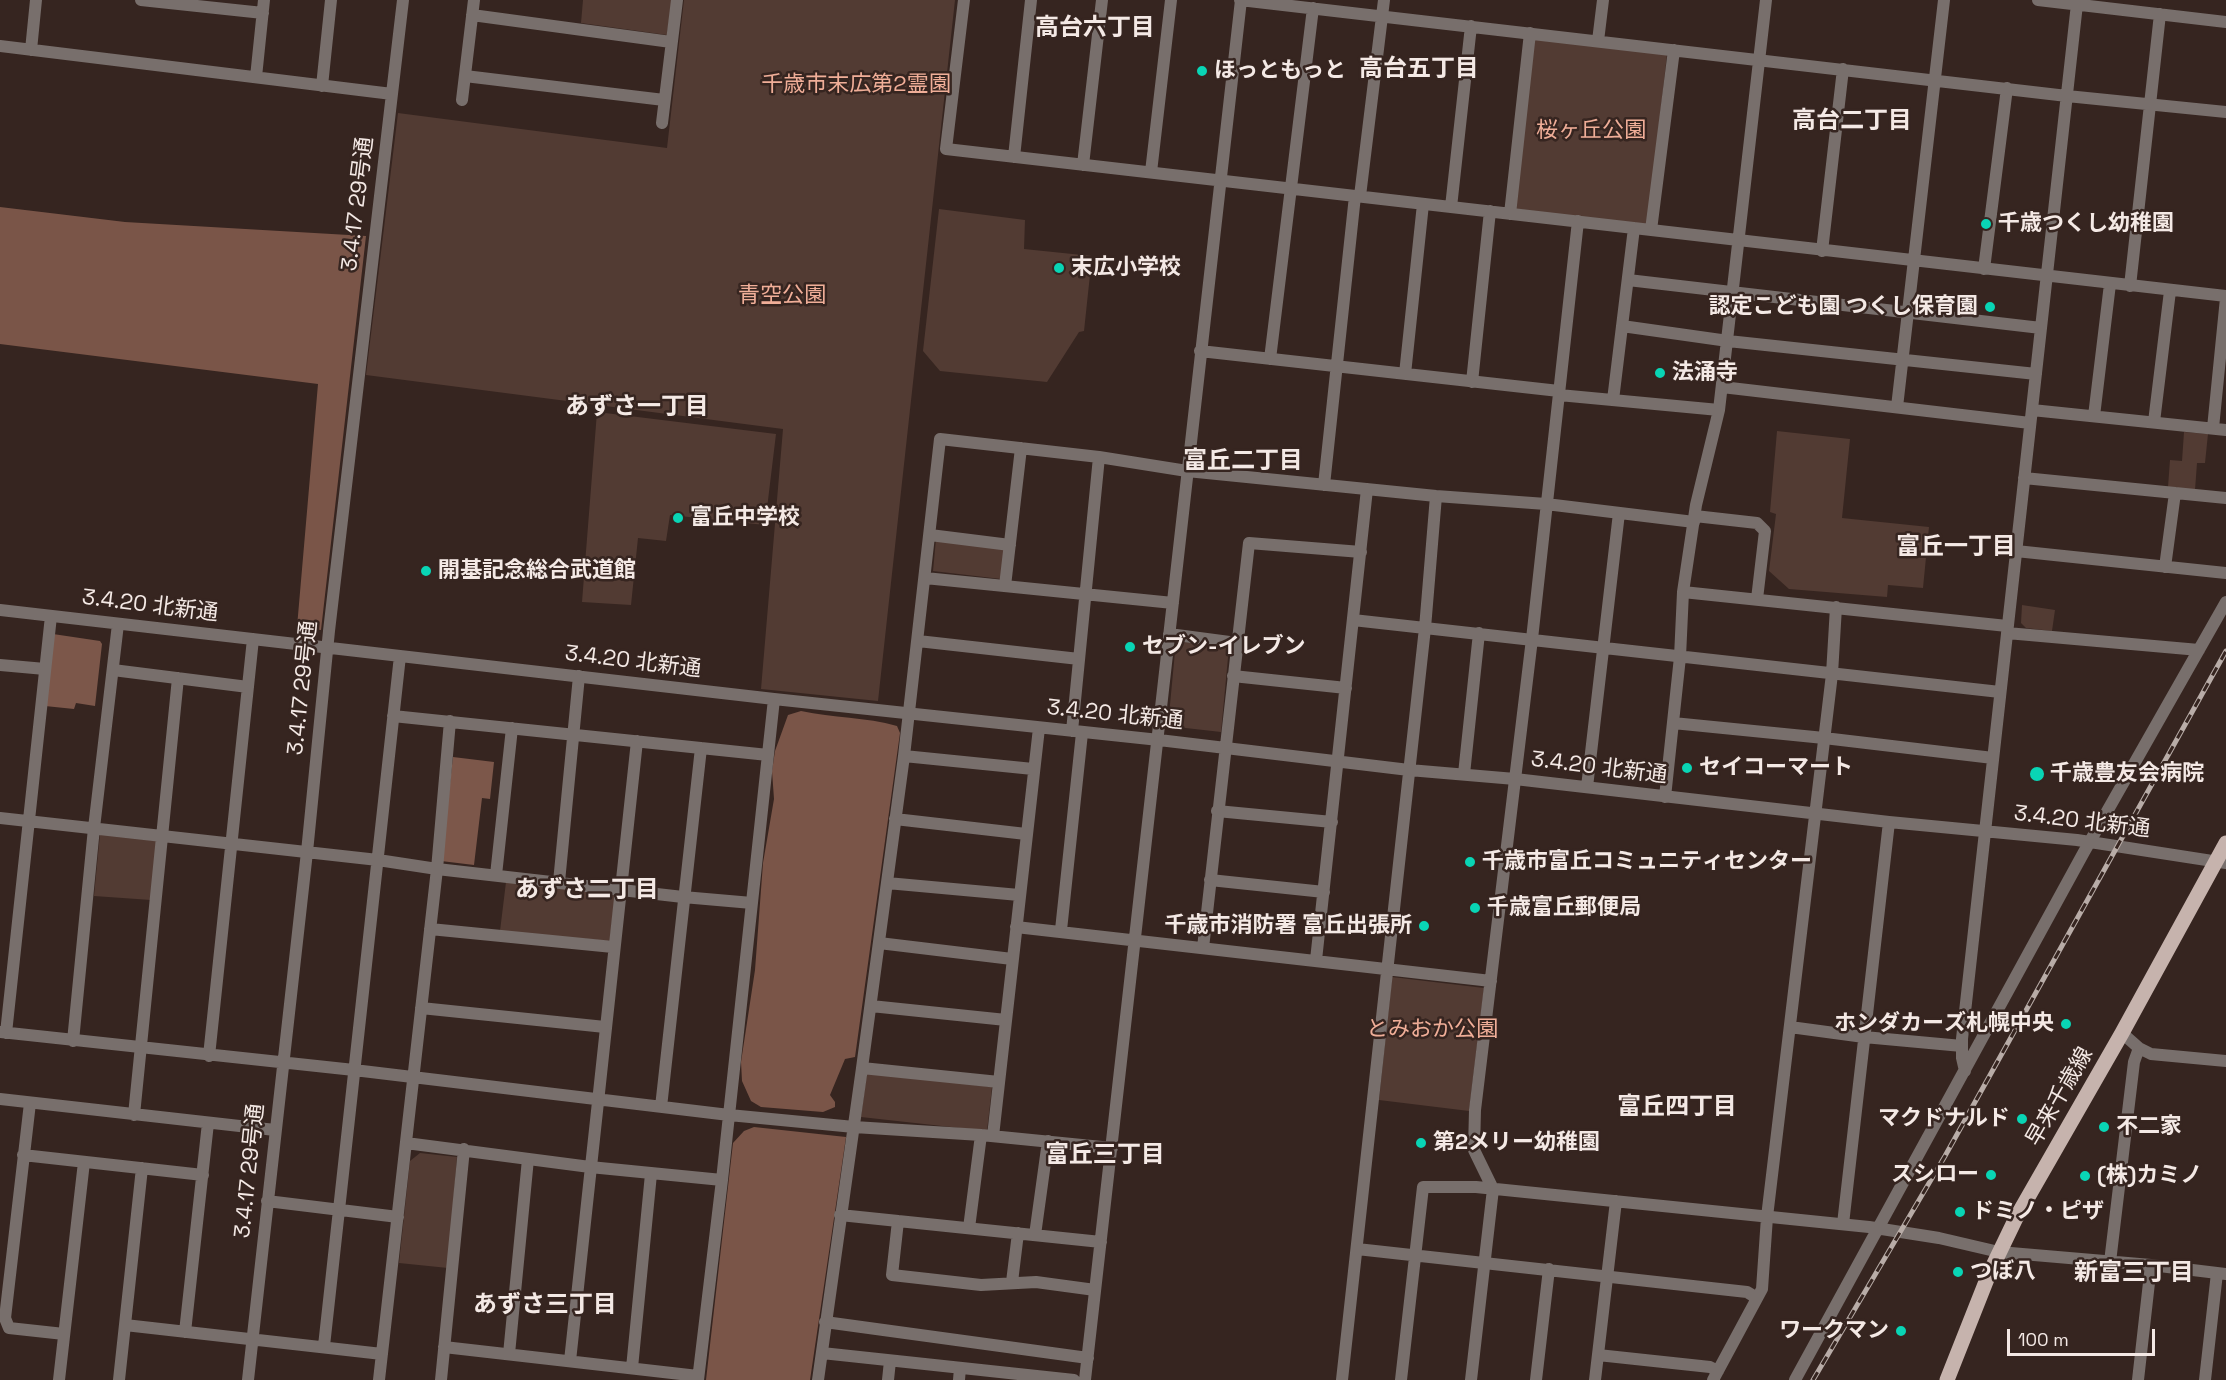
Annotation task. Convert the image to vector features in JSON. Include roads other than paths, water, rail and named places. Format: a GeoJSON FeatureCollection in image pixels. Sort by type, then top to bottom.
{"type":"FeatureCollection","features":[{"type":"Feature","properties":{"kind":"main road","name":"早来千歳線"},"geometry":{"type":"LineString","coordinates":[[1947,1380],[1967,1325],[2016,1218],[2221,862],[2226,843]]}},
{"type":"Feature","properties":{"kind":"street"},"geometry":{"type":"LineString","coordinates":[[31,50],[36,0]]}},
{"type":"Feature","properties":{"kind":"street"},"geometry":{"type":"LineString","coordinates":[[141,0],[263,14]]}},
{"type":"Feature","properties":{"kind":"street"},"geometry":{"type":"LineString","coordinates":[[256,78],[264,0]]}},
{"type":"Feature","properties":{"kind":"street"},"geometry":{"type":"LineString","coordinates":[[322,86],[331,0]]}},
{"type":"Feature","properties":{"kind":"street","name":"3.4.17 29号通"},"geometry":{"type":"LineString","coordinates":[[248,1380],[307,852],[327,649],[403,0]]}},
{"type":"Feature","properties":{"kind":"street"},"geometry":{"type":"LineString","coordinates":[[462,99],[474,0]]}},
{"type":"Feature","properties":{"kind":"street"},"geometry":{"type":"LineString","coordinates":[[662,123],[676,0]]}},
{"type":"Feature","properties":{"kind":"street"},"geometry":{"type":"LineString","coordinates":[[964,0],[946,149],[2226,297],[2223,364],[2213,428]]}},
{"type":"Feature","properties":{"kind":"street"},"geometry":{"type":"LineString","coordinates":[[1014,157],[1031,0]]}},
{"type":"Feature","properties":{"kind":"street"},"geometry":{"type":"LineString","coordinates":[[1083,165],[1102,0]]}},
{"type":"Feature","properties":{"kind":"street"},"geometry":{"type":"LineString","coordinates":[[1151,172],[1171,0]]}},
{"type":"Feature","properties":{"kind":"street"},"geometry":{"type":"LineString","coordinates":[[1085,1380],[1241,0],[2067,96],[2226,112]]}},
{"type":"Feature","properties":{"kind":"street"},"geometry":{"type":"LineString","coordinates":[[1324,485],[1384,0]]}},
{"type":"Feature","properties":{"kind":"street"},"geometry":{"type":"LineString","coordinates":[[1598,41],[1603,0]]}},
{"type":"Feature","properties":{"kind":"street"},"geometry":{"type":"LineString","coordinates":[[1665,797],[1680,657],[1683,592],[1694,519],[1719,410],[1766,0]]}},
{"type":"Feature","properties":{"kind":"street"},"geometry":{"type":"LineString","coordinates":[[1897,407],[1944,0]]}},
{"type":"Feature","properties":{"kind":"street"},"geometry":{"type":"LineString","coordinates":[[2038,0],[2084,3],[2226,22]]}},
{"type":"Feature","properties":{"kind":"street"},"geometry":{"type":"LineString","coordinates":[[2130,286],[2150,103],[2167,0]]}},
{"type":"Feature","properties":{"kind":"street"},"geometry":{"type":"LineString","coordinates":[[1965,1071],[1962,1046],[2046,277],[2067,96],[2084,3]]}},
{"type":"Feature","properties":{"kind":"street"},"geometry":{"type":"LineString","coordinates":[[1270,359],[1313,8]]}},
{"type":"Feature","properties":{"kind":"street"},"geometry":{"type":"LineString","coordinates":[[472,15],[671,42]]}},
{"type":"Feature","properties":{"kind":"street"},"geometry":{"type":"LineString","coordinates":[[1451,207],[1471,26]]}},
{"type":"Feature","properties":{"kind":"street"},"geometry":{"type":"LineString","coordinates":[[1510,214],[1530,33]]}},
{"type":"Feature","properties":{"kind":"street"},"geometry":{"type":"LineString","coordinates":[[0,46],[392,94]]}},
{"type":"Feature","properties":{"kind":"street"},"geometry":{"type":"LineString","coordinates":[[1651,230],[1674,50]]}},
{"type":"Feature","properties":{"kind":"street"},"geometry":{"type":"LineString","coordinates":[[1822,251],[1844,69]]}},
{"type":"Feature","properties":{"kind":"street"},"geometry":{"type":"LineString","coordinates":[[465,76],[664,100]]}},
{"type":"Feature","properties":{"kind":"street"},"geometry":{"type":"LineString","coordinates":[[1984,269],[2007,88]]}},
{"type":"Feature","properties":{"kind":"street"},"geometry":{"type":"LineString","coordinates":[[1405,374],[1423,204]]}},
{"type":"Feature","properties":{"kind":"street"},"geometry":{"type":"LineString","coordinates":[[1472,381],[1490,211]]}},
{"type":"Feature","properties":{"kind":"street"},"geometry":{"type":"LineString","coordinates":[[1471,1380],[1492,1189],[1474,1150],[1475,1110],[1532,639],[1578,221]]}},
{"type":"Feature","properties":{"kind":"street"},"geometry":{"type":"LineString","coordinates":[[1613,400],[1634,228]]}},
{"type":"Feature","properties":{"kind":"street"},"geometry":{"type":"LineString","coordinates":[[1628,280],[2041,328]]}},
{"type":"Feature","properties":{"kind":"street"},"geometry":{"type":"LineString","coordinates":[[2094,416],[2110,284]]}},
{"type":"Feature","properties":{"kind":"street"},"geometry":{"type":"LineString","coordinates":[[2154,422],[2170,291]]}},
{"type":"Feature","properties":{"kind":"street"},"geometry":{"type":"LineString","coordinates":[[1622,326],[1728,341],[2036,374]]}},
{"type":"Feature","properties":{"kind":"street"},"geometry":{"type":"LineString","coordinates":[[1200,351],[1472,381],[1613,400],[1719,410]]}},
{"type":"Feature","properties":{"kind":"street"},"geometry":{"type":"LineString","coordinates":[[1722,387],[2030,423]]}},
{"type":"Feature","properties":{"kind":"street"},"geometry":{"type":"LineString","coordinates":[[2032,410],[2226,430]]}},
{"type":"Feature","properties":{"kind":"street"},"geometry":{"type":"LineString","coordinates":[[818,1380],[904,756],[940,439],[1099,456],[1187,471],[1436,496],[1757,524],[1765,531],[1757,599]]}},
{"type":"Feature","properties":{"kind":"street"},"geometry":{"type":"LineString","coordinates":[[1005,586],[1021,448]]}},
{"type":"Feature","properties":{"kind":"street"},"geometry":{"type":"LineString","coordinates":[[1061,930],[1077,732],[1079,659],[1099,456]]}},
{"type":"Feature","properties":{"kind":"street"},"geometry":{"type":"LineString","coordinates":[[2024,478],[2226,498]]}},
{"type":"Feature","properties":{"kind":"street"},"geometry":{"type":"LineString","coordinates":[[1316,960],[1367,489]]}},
{"type":"Feature","properties":{"kind":"street"},"geometry":{"type":"LineString","coordinates":[[2165,567],[2175,493]]}},
{"type":"Feature","properties":{"kind":"street"},"geometry":{"type":"LineString","coordinates":[[1342,1380],[1389,968],[1425,628],[1436,496]]}},
{"type":"Feature","properties":{"kind":"street"},"geometry":{"type":"LineString","coordinates":[[1587,787],[1619,513]]}},
{"type":"Feature","properties":{"kind":"street"},"geometry":{"type":"LineString","coordinates":[[930,535],[1010,545]]}},
{"type":"Feature","properties":{"kind":"street"},"geometry":{"type":"LineString","coordinates":[[1203,948],[1249,543],[1361,552]]}},
{"type":"Feature","properties":{"kind":"street"},"geometry":{"type":"LineString","coordinates":[[2016,551],[2226,573]]}},
{"type":"Feature","properties":{"kind":"street"},"geometry":{"type":"LineString","coordinates":[[925,578],[1173,603]]}},
{"type":"Feature","properties":{"kind":"street"},"geometry":{"type":"LineString","coordinates":[[1683,592],[1836,607],[2007,630],[2199,650]]}},
{"type":"Feature","properties":{"kind":"street"},"geometry":{"type":"LineString","coordinates":[[1795,1380],[1880,1229],[2090,842],[2226,602]]}},
{"type":"Feature","properties":{"kind":"street"},"geometry":{"type":"LineString","coordinates":[[1715,1376],[1762,1289],[1767,1217],[1832,674],[1836,607]]}},
{"type":"Feature","properties":{"kind":"street","name":"3.4.20 北新通"},"geometry":{"type":"LineString","coordinates":[[0,610],[327,649],[1159,740],[1409,770],[1515,779],[1816,814],[2090,842],[2221,862]]}},
{"type":"Feature","properties":{"kind":"street"},"geometry":{"type":"LineString","coordinates":[[51,616],[3,1033],[283,1062],[661,1107],[854,1127],[987,1135],[1112,1148]]}},
{"type":"Feature","properties":{"kind":"street"},"geometry":{"type":"LineString","coordinates":[[1353,620],[2000,692]]}},
{"type":"Feature","properties":{"kind":"street"},"geometry":{"type":"LineString","coordinates":[[73,1041],[94,828],[118,624]]}},
{"type":"Feature","properties":{"kind":"street"},"geometry":{"type":"LineString","coordinates":[[1464,774],[1479,633]]}},
{"type":"Feature","properties":{"kind":"street"},"geometry":{"type":"LineString","coordinates":[[1169,634],[1237,643]]}},
{"type":"Feature","properties":{"kind":"street"},"geometry":{"type":"LineString","coordinates":[[209,1056],[253,639]]}},
{"type":"Feature","properties":{"kind":"street"},"geometry":{"type":"LineString","coordinates":[[918,641],[1079,659]]}},
{"type":"Feature","properties":{"kind":"street"},"geometry":{"type":"LineString","coordinates":[[324,1346],[400,656]]}},
{"type":"Feature","properties":{"kind":"street"},"geometry":{"type":"LineString","coordinates":[[0,665],[45,669]]}},
{"type":"Feature","properties":{"kind":"street"},"geometry":{"type":"LineString","coordinates":[[113,670],[248,687]]}},
{"type":"Feature","properties":{"kind":"street"},"geometry":{"type":"LineString","coordinates":[[559,882],[579,676]]}},
{"type":"Feature","properties":{"kind":"street"},"geometry":{"type":"LineString","coordinates":[[1233,676],[1346,688]]}},
{"type":"Feature","properties":{"kind":"street"},"geometry":{"type":"LineString","coordinates":[[134,1114],[178,678]]}},
{"type":"Feature","properties":{"kind":"street"},"geometry":{"type":"LineString","coordinates":[[444,1347],[632,1368],[698,1378],[722,1180],[774,699]]}},
{"type":"Feature","properties":{"kind":"street"},"geometry":{"type":"LineString","coordinates":[[393,716],[768,755]]}},
{"type":"Feature","properties":{"kind":"street"},"geometry":{"type":"LineString","coordinates":[[379,1380],[437,869],[450,721]]}},
{"type":"Feature","properties":{"kind":"street"},"geometry":{"type":"LineString","coordinates":[[1673,723],[1824,738],[1993,759]]}},
{"type":"Feature","properties":{"kind":"street"},"geometry":{"type":"LineString","coordinates":[[496,875],[512,728]]}},
{"type":"Feature","properties":{"kind":"street"},"geometry":{"type":"LineString","coordinates":[[969,1228],[999,1082],[1039,728]]}},
{"type":"Feature","properties":{"kind":"street"},"geometry":{"type":"LineString","coordinates":[[570,1361],[637,741]]}},
{"type":"Feature","properties":{"kind":"street"},"geometry":{"type":"LineString","coordinates":[[661,1107],[701,748]]}},
{"type":"Feature","properties":{"kind":"street"},"geometry":{"type":"LineString","coordinates":[[904,756],[1033,770]]}},
{"type":"Feature","properties":{"kind":"street"},"geometry":{"type":"LineString","coordinates":[[1217,811],[1332,822]]}},
{"type":"Feature","properties":{"kind":"street"},"geometry":{"type":"LineString","coordinates":[[0,818],[752,903]]}},
{"type":"Feature","properties":{"kind":"street"},"geometry":{"type":"LineString","coordinates":[[895,819],[1026,834]]}},
{"type":"Feature","properties":{"kind":"street"},"geometry":{"type":"LineString","coordinates":[[1843,1224],[1890,822]]}},
{"type":"Feature","properties":{"kind":"street"},"geometry":{"type":"LineString","coordinates":[[1210,880],[1324,892]]}},
{"type":"Feature","properties":{"kind":"street"},"geometry":{"type":"LineString","coordinates":[[887,883],[1019,895]]}},
{"type":"Feature","properties":{"kind":"street"},"geometry":{"type":"LineString","coordinates":[[1016,927],[1061,930],[1491,981]]}},
{"type":"Feature","properties":{"kind":"street"},"geometry":{"type":"LineString","coordinates":[[430,929],[613,947]]}},
{"type":"Feature","properties":{"kind":"street"},"geometry":{"type":"LineString","coordinates":[[879,943],[1012,959]]}},
{"type":"Feature","properties":{"kind":"street"},"geometry":{"type":"LineString","coordinates":[[871,1006],[1006,1020]]}},
{"type":"Feature","properties":{"kind":"street"},"geometry":{"type":"LineString","coordinates":[[421,1008],[605,1027]]}},
{"type":"Feature","properties":{"kind":"street"},"geometry":{"type":"LineString","coordinates":[[1790,1027],[1864,1037],[1962,1046]]}},
{"type":"Feature","properties":{"kind":"street"},"geometry":{"type":"LineString","coordinates":[[2122,1033],[2139,1048],[2151,1054],[2226,1061]]}},
{"type":"Feature","properties":{"kind":"street"},"geometry":{"type":"LineString","coordinates":[[2110,1262],[2134,1062],[2139,1048]]}},
{"type":"Feature","properties":{"kind":"street"},"geometry":{"type":"LineString","coordinates":[[862,1068],[999,1082]]}},
{"type":"Feature","properties":{"kind":"street"},"geometry":{"type":"LineString","coordinates":[[0,1099],[275,1130]]}},
{"type":"Feature","properties":{"kind":"street"},"geometry":{"type":"LineString","coordinates":[[30,1103],[5,1318],[9,1328],[64,1334]]}},
{"type":"Feature","properties":{"kind":"street"},"geometry":{"type":"LineString","coordinates":[[185,1332],[208,1123]]}},
{"type":"Feature","properties":{"kind":"street"},"geometry":{"type":"LineString","coordinates":[[1035,1235],[1048,1141]]}},
{"type":"Feature","properties":{"kind":"street"},"geometry":{"type":"LineString","coordinates":[[406,1143],[465,1149],[528,1160],[722,1180]]}},
{"type":"Feature","properties":{"kind":"street"},"geometry":{"type":"LineString","coordinates":[[441,1380],[465,1149]]}},
{"type":"Feature","properties":{"kind":"street"},"geometry":{"type":"LineString","coordinates":[[23,1155],[203,1175]]}},
{"type":"Feature","properties":{"kind":"street"},"geometry":{"type":"LineString","coordinates":[[509,1354],[528,1160]]}},
{"type":"Feature","properties":{"kind":"street"},"geometry":{"type":"LineString","coordinates":[[59,1380],[84,1162]]}},
{"type":"Feature","properties":{"kind":"street"},"geometry":{"type":"LineString","coordinates":[[119,1380],[142,1168]]}},
{"type":"Feature","properties":{"kind":"street"},"geometry":{"type":"LineString","coordinates":[[632,1368],[651,1173]]}},
{"type":"Feature","properties":{"kind":"street"},"geometry":{"type":"LineString","coordinates":[[1401,1380],[1423,1186],[1492,1189],[1843,1224],[1939,1238],[1999,1252],[2151,1265],[2222,1274],[2205,1380]]}},
{"type":"Feature","properties":{"kind":"street"},"geometry":{"type":"LineString","coordinates":[[267,1201],[398,1217]]}},
{"type":"Feature","properties":{"kind":"street"},"geometry":{"type":"LineString","coordinates":[[1595,1380],[1616,1202]]}},
{"type":"Feature","properties":{"kind":"street"},"geometry":{"type":"LineString","coordinates":[[840,1215],[1101,1242]]}},
{"type":"Feature","properties":{"kind":"street"},"geometry":{"type":"LineString","coordinates":[[898,1221],[892,1275],[981,1285],[1036,1282],[1095,1290]]}},
{"type":"Feature","properties":{"kind":"street"},"geometry":{"type":"LineString","coordinates":[[1012,1282],[1018,1233]]}},
{"type":"Feature","properties":{"kind":"street"},"geometry":{"type":"LineString","coordinates":[[0,1237],[13,1238]]}},
{"type":"Feature","properties":{"kind":"street"},"geometry":{"type":"LineString","coordinates":[[1357,1249],[1484,1261],[1747,1292],[1757,1298]]}},
{"type":"Feature","properties":{"kind":"street"},"geometry":{"type":"LineString","coordinates":[[2138,1380],[2151,1265]]}},
{"type":"Feature","properties":{"kind":"street"},"geometry":{"type":"LineString","coordinates":[[1536,1380],[1549,1269]]}},
{"type":"Feature","properties":{"kind":"street"},"geometry":{"type":"LineString","coordinates":[[825,1322],[1088,1358]]}},
{"type":"Feature","properties":{"kind":"street"},"geometry":{"type":"LineString","coordinates":[[125,1325],[382,1354]]}},
{"type":"Feature","properties":{"kind":"street"},"geometry":{"type":"LineString","coordinates":[[822,1353],[890,1361],[960,1374],[1074,1380]]}},
{"type":"Feature","properties":{"kind":"street"},"geometry":{"type":"LineString","coordinates":[[1598,1355],[1710,1367],[1715,1376]]}},
{"type":"Feature","properties":{"kind":"street"},"geometry":{"type":"LineString","coordinates":[[888,1380],[890,1361]]}},
{"type":"Feature","properties":{"kind":"railway"},"geometry":{"type":"LineString","coordinates":[[1813,1380],[1945,1156],[2226,651]]}},
{"type":"Feature","properties":{"kind":"place","name":"ほっともっと"},"geometry":{"type":"Point","coordinates":[1202,71]}},
{"type":"Feature","properties":{"kind":"place","name":"千歳つくし幼稚園"},"geometry":{"type":"Point","coordinates":[1986,224]}},
{"type":"Feature","properties":{"kind":"place","name":"末広小学校"},"geometry":{"type":"Point","coordinates":[1059,268]}},
{"type":"Feature","properties":{"kind":"place","name":"認定こども園 つくし保育園"},"geometry":{"type":"Point","coordinates":[1990,307]}},
{"type":"Feature","properties":{"kind":"place","name":"法涌寺"},"geometry":{"type":"Point","coordinates":[1660,373]}},
{"type":"Feature","properties":{"kind":"place","name":"富丘中学校"},"geometry":{"type":"Point","coordinates":[678,518]}},
{"type":"Feature","properties":{"kind":"place","name":"開基記念総合武道館"},"geometry":{"type":"Point","coordinates":[426,571]}},
{"type":"Feature","properties":{"kind":"place","name":"セブン-イレブン"},"geometry":{"type":"Point","coordinates":[1130,647]}},
{"type":"Feature","properties":{"kind":"place","name":"セイコーマート"},"geometry":{"type":"Point","coordinates":[1687,768]}},
{"type":"Feature","properties":{"kind":"place","name":"千歳豊友会病院"},"geometry":{"type":"Point","coordinates":[2037,774]}},
{"type":"Feature","properties":{"kind":"place","name":"千歳市富丘コミュニティセンター"},"geometry":{"type":"Point","coordinates":[1470,862]}},
{"type":"Feature","properties":{"kind":"place","name":"千歳富丘郵便局"},"geometry":{"type":"Point","coordinates":[1475,908]}},
{"type":"Feature","properties":{"kind":"place","name":"千歳市消防署 富丘出張所"},"geometry":{"type":"Point","coordinates":[1424,926]}},
{"type":"Feature","properties":{"kind":"place","name":"ホンダカーズ札幌中央"},"geometry":{"type":"Point","coordinates":[2066,1024]}},
{"type":"Feature","properties":{"kind":"place","name":"マクドナルド"},"geometry":{"type":"Point","coordinates":[2022,1119]}},
{"type":"Feature","properties":{"kind":"place","name":"不二家"},"geometry":{"type":"Point","coordinates":[2104,1127]}},
{"type":"Feature","properties":{"kind":"place","name":"第2メリー幼稚園"},"geometry":{"type":"Point","coordinates":[1421,1143]}},
{"type":"Feature","properties":{"kind":"place","name":"スシロー"},"geometry":{"type":"Point","coordinates":[1991,1175]}},
{"type":"Feature","properties":{"kind":"place","name":"(株)カミノ"},"geometry":{"type":"Point","coordinates":[2085,1176]}},
{"type":"Feature","properties":{"kind":"place","name":"ドミノ・ピザ"},"geometry":{"type":"Point","coordinates":[1960,1212]}},
{"type":"Feature","properties":{"kind":"place","name":"つぼ八"},"geometry":{"type":"Point","coordinates":[1958,1272]}},
{"type":"Feature","properties":{"kind":"place","name":"ワークマン"},"geometry":{"type":"Point","coordinates":[1901,1331]}},
{"type":"Feature","properties":{"kind":"district","name":"高台六丁目"},"geometry":{"type":"Point","coordinates":[1095,28]}},
{"type":"Feature","properties":{"kind":"district","name":"高台五丁目"},"geometry":{"type":"Point","coordinates":[1419,69]}},
{"type":"Feature","properties":{"kind":"district","name":"高台二丁目"},"geometry":{"type":"Point","coordinates":[1852,121]}},
{"type":"Feature","properties":{"kind":"district","name":"あずさ一丁目"},"geometry":{"type":"Point","coordinates":[637,407]}},
{"type":"Feature","properties":{"kind":"district","name":"富丘二丁目"},"geometry":{"type":"Point","coordinates":[1243,461]}},
{"type":"Feature","properties":{"kind":"district","name":"富丘一丁目"},"geometry":{"type":"Point","coordinates":[1956,547]}},
{"type":"Feature","properties":{"kind":"district","name":"あずさ二丁目"},"geometry":{"type":"Point","coordinates":[587,890]}},
{"type":"Feature","properties":{"kind":"district","name":"富丘四丁目"},"geometry":{"type":"Point","coordinates":[1677,1107]}},
{"type":"Feature","properties":{"kind":"district","name":"富丘三丁目"},"geometry":{"type":"Point","coordinates":[1105,1155]}},
{"type":"Feature","properties":{"kind":"district","name":"新富三丁目"},"geometry":{"type":"Point","coordinates":[2134,1273]}},
{"type":"Feature","properties":{"kind":"district","name":"あずさ三丁目"},"geometry":{"type":"Point","coordinates":[545,1305]}},
{"type":"Feature","properties":{"kind":"park label","name":"千歳市末広第2霊園"},"geometry":{"type":"Point","coordinates":[856,85]}},
{"type":"Feature","properties":{"kind":"park label","name":"桜ヶ丘公園"},"geometry":{"type":"Point","coordinates":[1591,131]}},
{"type":"Feature","properties":{"kind":"park label","name":"青空公園"},"geometry":{"type":"Point","coordinates":[782,296]}},
{"type":"Feature","properties":{"kind":"park label","name":"とみおか公園"},"geometry":{"type":"Point","coordinates":[1432,1030]}}]}
